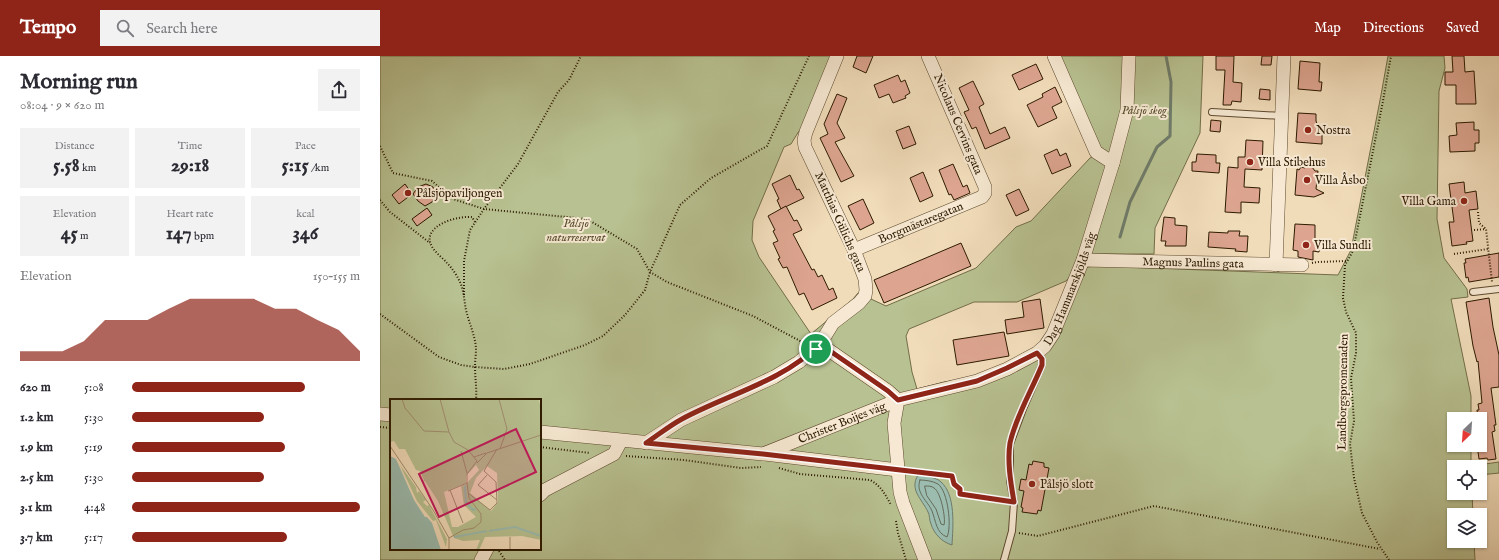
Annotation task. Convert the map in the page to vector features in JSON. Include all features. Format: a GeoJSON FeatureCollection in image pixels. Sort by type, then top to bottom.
{"type":"FeatureCollection","features":[{"type":"Feature","properties":{"kind":"street","name":"Matthias Gülichs gata"},"geometry":{"type":"LineString","coordinates":[[646,443],[681,420],[774,377],[800,362],[818,347],[833,323],[859,304],[865,296],[865,279],[854,250],[806,148],[804,140],[837,56]]}},
{"type":"Feature","properties":{"kind":"street","name":"Nicolaus Cervins gata"},"geometry":{"type":"LineString","coordinates":[[928,56],[985,187],[985,193]]}},
{"type":"Feature","properties":{"kind":"street"},"geometry":{"type":"LineString","coordinates":[[1054,56],[1096,152],[1113,164]]}},
{"type":"Feature","properties":{"kind":"street","name":"Dag Hammarskjölds väg"},"geometry":{"type":"LineString","coordinates":[[898,400],[977,381],[1037,353],[1045,346],[1053,334],[1083,260],[1113,164],[1127,110],[1129,56]]}},
{"type":"Feature","properties":{"kind":"street"},"geometry":{"type":"LineString","coordinates":[[1276,265],[1284,56]]}},
{"type":"Feature","properties":{"kind":"street","name":"Borgmästaregatan"},"geometry":{"type":"LineString","coordinates":[[854,250],[982,197],[985,193]]}},
{"type":"Feature","properties":{"kind":"street","name":"Magnus Paulins gata"},"geometry":{"type":"LineString","coordinates":[[1083,260],[1302,265]]}},
{"type":"Feature","properties":{"kind":"street"},"geometry":{"type":"LineString","coordinates":[[818,347],[888,391],[898,400],[894,423],[900,492],[925,560]]}},
{"type":"Feature","properties":{"kind":"street","name":"Christer Boijes väg"},"geometry":{"type":"LineString","coordinates":[[763,460],[898,400]]}},
{"type":"Feature","properties":{"kind":"street"},"geometry":{"type":"LineString","coordinates":[[380,414],[390,415]]}},
{"type":"Feature","properties":{"kind":"street","name":"Christer Boijes väg"},"geometry":{"type":"LineString","coordinates":[[541,432],[646,443],[763,460],[898,470]]}},
{"type":"Feature","properties":{"kind":"street"},"geometry":{"type":"LineString","coordinates":[[541,494],[545,490],[614,454],[621,441]]}},
{"type":"Feature","properties":{"kind":"street"},"geometry":{"type":"LineString","coordinates":[[481,560],[486,550]]}},
{"type":"Feature","properties":{"kind":"lane"},"geometry":{"type":"LineString","coordinates":[[1212,112],[1282,116]]}},
{"type":"Feature","properties":{"kind":"lane"},"geometry":{"type":"LineString","coordinates":[[1473,292],[1496,289]]}},
{"type":"Feature","properties":{"kind":"lane"},"geometry":{"type":"LineString","coordinates":[[1004,560],[1012,531],[1014,502],[1010,482],[1010,444],[1022,409],[1042,365],[1042,359],[1037,353]]}},
{"type":"Feature","properties":{"kind":"path"},"geometry":{"type":"LineString","coordinates":[[476,399],[476,348],[466,310],[464,295],[464,262],[470,230],[518,164],[558,92],[569,80],[581,56]]}},
{"type":"Feature","properties":{"kind":"path"},"geometry":{"type":"LineString","coordinates":[[380,314],[439,357],[461,365],[504,369],[530,364],[585,345],[603,336],[625,315],[645,290],[650,272],[680,205],[711,178],[767,146],[809,56]]}},
{"type":"Feature","properties":{"kind":"path","name":"Landborgspromenaden"},"geometry":{"type":"LineString","coordinates":[[1389,560],[1381,549],[1362,513],[1354,478],[1350,444],[1354,421],[1351,378],[1356,353],[1356,333],[1346,312],[1343,298],[1344,271],[1346,262],[1353,251],[1391,56]]}},
{"type":"Feature","properties":{"kind":"path"},"geometry":{"type":"LineString","coordinates":[[380,146],[393,173],[432,181],[453,199],[484,209],[587,218],[637,249],[650,272],[666,282],[753,316],[818,347]]}},
{"type":"Feature","properties":{"kind":"path"},"geometry":{"type":"LineString","coordinates":[[380,200],[386,207],[430,243],[460,281],[464,295]]}},
{"type":"Feature","properties":{"kind":"path"},"geometry":{"type":"LineString","coordinates":[[380,207],[386,207]]}},
{"type":"Feature","properties":{"kind":"path"},"geometry":{"type":"LineString","coordinates":[[1478,212],[1479,223],[1486,229],[1488,250],[1496,289]]}},
{"type":"Feature","properties":{"kind":"path"},"geometry":{"type":"LineString","coordinates":[[430,243],[432,231],[441,224],[467,216],[472,217],[475,222]]}},
{"type":"Feature","properties":{"kind":"path"},"geometry":{"type":"LineString","coordinates":[[1474,230],[1486,229]]}},
{"type":"Feature","properties":{"kind":"path"},"geometry":{"type":"LineString","coordinates":[[1454,254],[1488,250]]}},
{"type":"Feature","properties":{"kind":"path"},"geometry":{"type":"LineString","coordinates":[[1302,265],[1318,262],[1346,262]]}},
{"type":"Feature","properties":{"kind":"path"},"geometry":{"type":"LineString","coordinates":[[380,427],[390,428]]}},
{"type":"Feature","properties":{"kind":"path"},"geometry":{"type":"LineString","coordinates":[[541,447],[593,453]]}},
{"type":"Feature","properties":{"kind":"path"},"geometry":{"type":"LineString","coordinates":[[614,454],[684,460],[741,468],[763,460]]}},
{"type":"Feature","properties":{"kind":"path"},"geometry":{"type":"LineString","coordinates":[[778,468],[800,474],[870,480],[878,484],[883,490],[893,509]]}},
{"type":"Feature","properties":{"kind":"path"},"geometry":{"type":"LineString","coordinates":[[898,470],[952,476],[954,484],[960,489],[960,494],[1014,502]]}},
{"type":"Feature","properties":{"kind":"path"},"geometry":{"type":"LineString","coordinates":[[1012,531],[1038,536],[1154,506],[1381,549]]}},
{"type":"Feature","properties":{"kind":"path"},"geometry":{"type":"LineString","coordinates":[[895,514],[898,533],[906,560]]}},
{"type":"Feature","properties":{"kind":"path"},"geometry":{"type":"LineString","coordinates":[[498,550],[505,560]]}},
{"type":"Feature","properties":{"kind":"green space","name":"Pålsjö naturreservat"},"geometry":{"type":"Polygon","coordinates":[[[380,56],[833,56],[802,131],[799,131],[791,144],[784,147],[753,221],[752,240],[759,257],[811,334],[853,299],[858,293],[886,306],[976,268],[1016,227],[1031,221],[1090,158],[1094,156],[1057,56],[1203,56],[1200,133],[1155,228],[1154,254],[1090,254],[1066,281],[1017,302],[974,302],[909,329],[906,336],[912,372],[917,389],[944,382],[983,376],[1045,342],[1083,271],[1088,267],[1096,266],[1338,275],[1351,250],[1388,56],[1444,56],[1445,68],[1439,91],[1437,219],[1444,258],[1467,289],[1468,297],[1451,299],[1471,396],[1471,412],[1447,412],[1447,452],[1471,452],[1471,460],[1447,460],[1447,500],[1472,500],[1473,508],[1447,508],[1447,548],[1474,548],[1475,560],[380,560],[380,56]]]}},
{"type":"Feature","properties":{"kind":"green space","name":"Pålsjö naturreservat"},"geometry":{"type":"Polygon","coordinates":[[[1499,462],[1499,473],[1487,474],[1487,464],[1499,462]]]}},
{"type":"Feature","properties":{"kind":"water"},"geometry":{"type":"Polygon","coordinates":[[[918,475],[936,479],[946,488],[951,503],[952,512],[952,545],[942,540],[932,528],[929,513],[917,494],[915,485],[918,475]]]}},
{"type":"Feature","properties":{"kind":"building"},"geometry":{"type":"Polygon","coordinates":[[[857,56],[873,56],[866,73],[853,67],[857,56]]]}},
{"type":"Feature","properties":{"kind":"building"},"geometry":{"type":"Polygon","coordinates":[[[1216,56],[1234,56],[1233,82],[1242,83],[1241,102],[1232,101],[1231,105],[1223,105],[1225,70],[1216,70],[1216,56]]]}},
{"type":"Feature","properties":{"kind":"building"},"geometry":{"type":"Polygon","coordinates":[[[1262,56],[1272,56],[1271,65],[1261,65],[1262,56]]]}},
{"type":"Feature","properties":{"kind":"building"},"geometry":{"type":"Polygon","coordinates":[[[1452,56],[1464,56],[1465,72],[1474,71],[1476,104],[1456,104],[1456,85],[1445,85],[1445,72],[1453,72],[1452,56]]]}},
{"type":"Feature","properties":{"kind":"building"},"geometry":{"type":"Polygon","coordinates":[[[1300,61],[1320,63],[1319,82],[1322,82],[1321,91],[1298,89],[1300,61]]]}},
{"type":"Feature","properties":{"kind":"building"},"geometry":{"type":"Polygon","coordinates":[[[1036,64],[1043,79],[1019,90],[1012,75],[1036,64]]]}},
{"type":"Feature","properties":{"kind":"building"},"geometry":{"type":"Polygon","coordinates":[[[898,75],[901,82],[905,80],[910,93],[905,96],[906,98],[893,103],[889,94],[879,98],[874,85],[898,75]]]}},
{"type":"Feature","properties":{"kind":"building"},"geometry":{"type":"Polygon","coordinates":[[[973,81],[984,104],[979,107],[990,134],[1005,127],[1010,138],[985,149],[976,127],[972,129],[964,112],[969,110],[959,88],[973,81]]]}},
{"type":"Feature","properties":{"kind":"building"},"geometry":{"type":"Polygon","coordinates":[[[1055,87],[1062,102],[1052,107],[1057,118],[1038,127],[1027,105],[1043,97],[1042,94],[1055,87]]]}},
{"type":"Feature","properties":{"kind":"building"},"geometry":{"type":"Polygon","coordinates":[[[1260,89],[1270,90],[1270,100],[1259,99],[1260,89]]]}},
{"type":"Feature","properties":{"kind":"building"},"geometry":{"type":"Polygon","coordinates":[[[837,94],[847,98],[837,123],[845,138],[835,142],[854,176],[841,182],[820,138],[828,134],[824,124],[837,94]]]}},
{"type":"Feature","properties":{"kind":"building","name":"Nostra"},"geometry":{"type":"Polygon","coordinates":[[[1298,113],[1316,114],[1316,121],[1322,134],[1322,144],[1296,142],[1298,113]]]}},
{"type":"Feature","properties":{"kind":"building"},"geometry":{"type":"Polygon","coordinates":[[[1211,120],[1221,121],[1220,132],[1210,131],[1211,120]]]}},
{"type":"Feature","properties":{"kind":"building"},"geometry":{"type":"Polygon","coordinates":[[[1474,122],[1474,130],[1479,130],[1479,143],[1475,143],[1475,151],[1450,152],[1449,136],[1457,135],[1456,123],[1474,122]]]}},
{"type":"Feature","properties":{"kind":"building"},"geometry":{"type":"Polygon","coordinates":[[[909,126],[916,144],[903,149],[896,131],[909,126]]]}},
{"type":"Feature","properties":{"kind":"building"},"geometry":{"type":"Polygon","coordinates":[[[1246,140],[1263,141],[1262,170],[1245,169],[1244,187],[1260,188],[1259,203],[1241,202],[1241,213],[1225,212],[1228,167],[1238,168],[1238,157],[1245,157],[1246,140]]]}},
{"type":"Feature","properties":{"kind":"building"},"geometry":{"type":"Polygon","coordinates":[[[1057,149],[1060,156],[1066,153],[1071,166],[1052,174],[1044,155],[1057,149]]]}},
{"type":"Feature","properties":{"kind":"building"},"geometry":{"type":"Polygon","coordinates":[[[1197,154],[1216,155],[1216,163],[1220,163],[1219,173],[1192,171],[1192,162],[1196,162],[1197,154]]]}},
{"type":"Feature","properties":{"kind":"building"},"geometry":{"type":"Polygon","coordinates":[[[953,164],[963,187],[967,185],[970,193],[954,200],[951,194],[949,195],[939,170],[953,164]]]}},
{"type":"Feature","properties":{"kind":"building","name":"Villa Åsbo"},"geometry":{"type":"Polygon","coordinates":[[[1307,166],[1312,167],[1315,171],[1318,171],[1316,189],[1324,193],[1314,197],[1295,195],[1297,169],[1299,170],[1301,167],[1305,168],[1307,166]]]}},
{"type":"Feature","properties":{"kind":"building"},"geometry":{"type":"Polygon","coordinates":[[[923,172],[933,196],[920,202],[910,178],[923,172]]]}},
{"type":"Feature","properties":{"kind":"building"},"geometry":{"type":"Polygon","coordinates":[[[790,175],[797,190],[799,189],[804,198],[781,209],[777,200],[779,199],[772,184],[790,175]]]}},
{"type":"Feature","properties":{"kind":"building"},"geometry":{"type":"Polygon","coordinates":[[[1464,182],[1465,193],[1476,191],[1478,209],[1469,210],[1473,241],[1466,242],[1467,244],[1452,246],[1449,222],[1454,222],[1449,184],[1464,182]]]}},
{"type":"Feature","properties":{"kind":"building"},"geometry":{"type":"Polygon","coordinates":[[[405,184],[412,194],[399,204],[392,195],[405,184]]]}},
{"type":"Feature","properties":{"kind":"building"},"geometry":{"type":"Polygon","coordinates":[[[426,184],[433,187],[436,195],[432,202],[425,206],[418,201],[413,194],[418,187],[426,184]]]}},
{"type":"Feature","properties":{"kind":"building"},"geometry":{"type":"Polygon","coordinates":[[[1019,189],[1029,210],[1016,216],[1006,195],[1019,189]]]}},
{"type":"Feature","properties":{"kind":"building"},"geometry":{"type":"Polygon","coordinates":[[[863,199],[874,223],[860,230],[848,206],[863,199]]]}},
{"type":"Feature","properties":{"kind":"building"},"geometry":{"type":"Polygon","coordinates":[[[786,206],[794,221],[797,220],[802,230],[793,234],[812,270],[814,269],[818,277],[822,275],[829,290],[833,288],[837,298],[812,310],[804,293],[799,295],[787,267],[783,268],[778,259],[780,258],[773,243],[778,241],[773,231],[775,230],[768,216],[786,206]]]}},
{"type":"Feature","properties":{"kind":"building"},"geometry":{"type":"Polygon","coordinates":[[[427,208],[432,215],[417,226],[412,219],[427,208]]]}},
{"type":"Feature","properties":{"kind":"building"},"geometry":{"type":"Polygon","coordinates":[[[1164,217],[1175,218],[1175,225],[1187,226],[1186,246],[1165,246],[1166,241],[1161,241],[1164,217]]]}},
{"type":"Feature","properties":{"kind":"building","name":"Villa Sundli"},"geometry":{"type":"Polygon","coordinates":[[[1295,224],[1315,225],[1315,239],[1320,239],[1319,252],[1313,251],[1313,260],[1298,257],[1298,251],[1293,250],[1295,224]]]}},
{"type":"Feature","properties":{"kind":"building"},"geometry":{"type":"Polygon","coordinates":[[[1228,231],[1240,231],[1239,236],[1248,236],[1247,252],[1235,251],[1236,249],[1208,247],[1209,232],[1228,233],[1228,231]]]}},
{"type":"Feature","properties":{"kind":"building"},"geometry":{"type":"Polygon","coordinates":[[[961,243],[971,266],[884,303],[874,280],[961,243]]]}},
{"type":"Feature","properties":{"kind":"building"},"geometry":{"type":"Polygon","coordinates":[[[1499,253],[1499,277],[1469,282],[1468,277],[1466,278],[1464,263],[1466,263],[1465,259],[1499,253]]]}},
{"type":"Feature","properties":{"kind":"building"},"geometry":{"type":"Polygon","coordinates":[[[1489,298],[1499,355],[1499,387],[1491,388],[1496,425],[1494,425],[1495,431],[1492,432],[1496,459],[1479,459],[1478,452],[1487,452],[1487,412],[1477,412],[1477,410],[1479,410],[1478,404],[1482,403],[1478,361],[1477,362],[1473,346],[1466,302],[1489,298]]]}},
{"type":"Feature","properties":{"kind":"building"},"geometry":{"type":"Polygon","coordinates":[[[1040,299],[1044,328],[1007,334],[1005,320],[1024,317],[1022,302],[1040,299]]]}},
{"type":"Feature","properties":{"kind":"building"},"geometry":{"type":"Polygon","coordinates":[[[1004,332],[1009,356],[957,365],[953,340],[1004,332]]]}},
{"type":"Feature","properties":{"kind":"building","name":"Pålsjö slott"},"geometry":{"type":"Polygon","coordinates":[[[1033,461],[1044,463],[1044,467],[1049,468],[1041,511],[1038,510],[1037,514],[1022,512],[1023,508],[1021,507],[1024,491],[1019,490],[1021,479],[1026,480],[1029,464],[1032,465],[1033,461]]]}},
{"type":"Feature","properties":{"kind":"waterway"},"geometry":{"type":"LineString","coordinates":[[1120,237],[1130,202],[1157,147],[1170,136],[1171,82],[1166,56]]}},
{"type":"Feature","properties":{"kind":"place","name":"Nostra"},"geometry":{"type":"Point","coordinates":[1308,130]}},
{"type":"Feature","properties":{"kind":"place","name":"Villa Stibehus"},"geometry":{"type":"Point","coordinates":[1250,162]}},
{"type":"Feature","properties":{"kind":"place","name":"Villa Åsbo"},"geometry":{"type":"Point","coordinates":[1307,180]}},
{"type":"Feature","properties":{"kind":"place","name":"Pålsjöpaviljongen"},"geometry":{"type":"Point","coordinates":[408,193]}},
{"type":"Feature","properties":{"kind":"place","name":"Villa Gama"},"geometry":{"type":"Point","coordinates":[1464,201]}},
{"type":"Feature","properties":{"kind":"place","name":"Villa Sundli"},"geometry":{"type":"Point","coordinates":[1306,245]}},
{"type":"Feature","properties":{"kind":"place","name":"Pålsjö slott"},"geometry":{"type":"Point","coordinates":[1032,484]}},
{"type":"Feature","properties":{"kind":"route"},"geometry":{"type":"LineString","coordinates":[[820,344],[888,391],[898,400],[977,381],[1037,353],[1042,359],[1042,365],[1022,409],[1010,444],[1010,482],[1014,502],[960,494],[960,489],[954,484],[952,476],[763,454],[646,443],[681,420],[774,377],[800,362],[816,349],[820,344]]}},
{"type":"Feature","properties":{"kind":"park label","name":"Pålsjö skog"},"geometry":{"type":"Point","coordinates":[1144,110]}}]}
